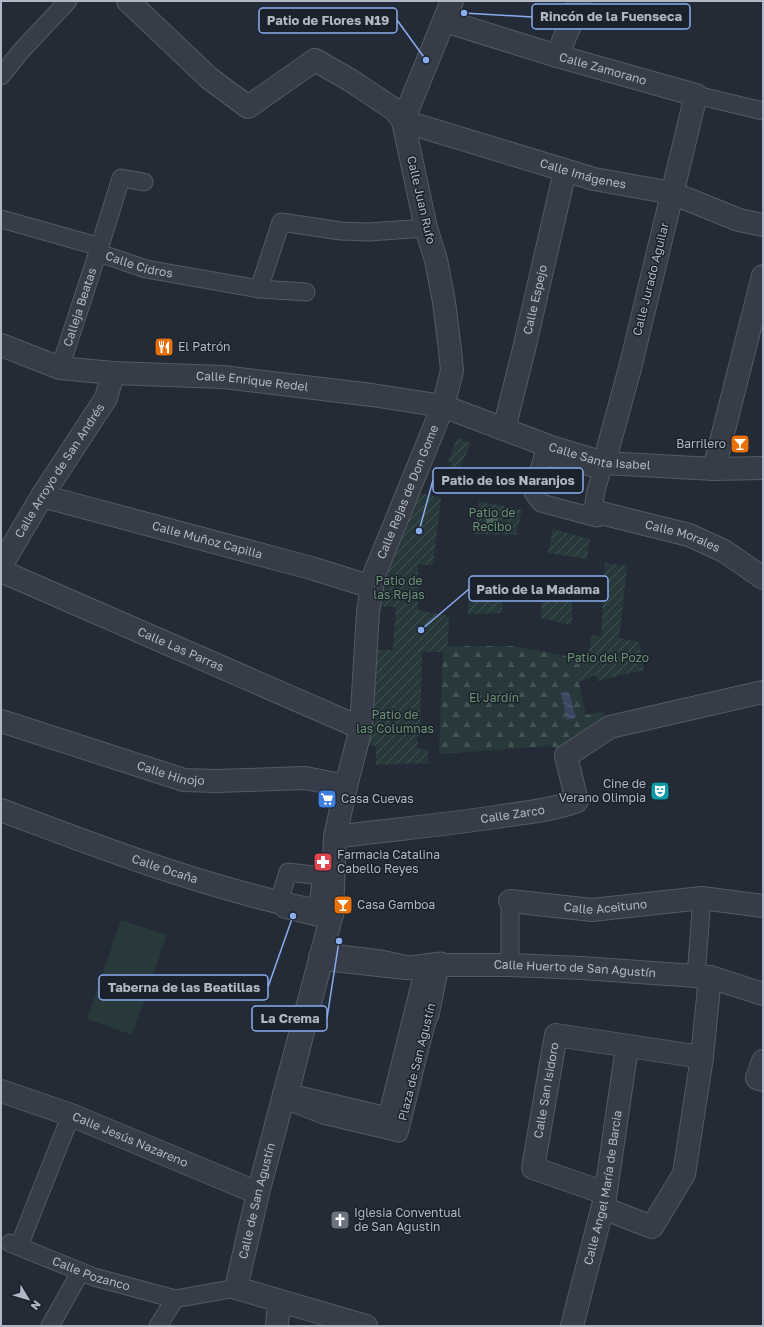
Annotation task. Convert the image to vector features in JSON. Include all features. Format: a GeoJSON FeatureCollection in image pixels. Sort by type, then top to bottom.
{"type":"FeatureCollection","features":[{"type":"Feature","properties":{"kind":"street"},"geometry":{"type":"LineString","coordinates":[[1,76],[21,51],[68,1]]}},
{"type":"Feature","properties":{"kind":"street"},"geometry":{"type":"LineString","coordinates":[[128,1],[209,78],[248,107],[315,60],[350,80],[395,110],[403,122]]}},
{"type":"Feature","properties":{"kind":"street"},"geometry":{"type":"LineString","coordinates":[[557,56],[580,1]]}},
{"type":"Feature","properties":{"kind":"street"},"geometry":{"type":"LineString","coordinates":[[403,122],[448,11]]}},
{"type":"Feature","properties":{"kind":"street","name":"Calle Zamorano"},"geometry":{"type":"LineString","coordinates":[[448,11],[557,56],[696,95],[763,111]]}},
{"type":"Feature","properties":{"kind":"street","name":"Calle Jurado Aguilar"},"geometry":{"type":"LineString","coordinates":[[602,467],[630,368],[696,95]]}},
{"type":"Feature","properties":{"kind":"street","name":"Calle Imágenes"},"geometry":{"type":"LineString","coordinates":[[403,122],[594,179],[672,193],[738,220],[763,225]]}},
{"type":"Feature","properties":{"kind":"street","name":"Calle Juan Rufo"},"geometry":{"type":"LineString","coordinates":[[403,122],[426,228],[436,260],[444,302],[452,371],[443,406]]}},
{"type":"Feature","properties":{"kind":"street","name":"Calle Espejo"},"geometry":{"type":"LineString","coordinates":[[504,429],[565,171]]}},
{"type":"Feature","properties":{"kind":"street","name":"Calleja Beatas"},"geometry":{"type":"LineString","coordinates":[[60,368],[121,178],[144,182]]}},
{"type":"Feature","properties":{"kind":"street","name":"Calle Cidros"},"geometry":{"type":"LineString","coordinates":[[1,219],[96,246],[102,254],[146,269],[259,289],[306,292]]}},
{"type":"Feature","properties":{"kind":"street"},"geometry":{"type":"LineString","coordinates":[[259,289],[281,222],[341,231],[369,232],[426,228]]}},
{"type":"Feature","properties":{"kind":"street"},"geometry":{"type":"LineString","coordinates":[[714,470],[763,276]]}},
{"type":"Feature","properties":{"kind":"street","name":"Calle Enrique Redel"},"geometry":{"type":"LineString","coordinates":[[1,345],[60,368],[113,373],[223,377],[372,395],[443,406]]}},
{"type":"Feature","properties":{"kind":"street","name":"Calle Arroyo de San Andrés"},"geometry":{"type":"LineString","coordinates":[[1,566],[42,496],[106,398],[113,373]]}},
{"type":"Feature","properties":{"kind":"street","name":"Calle Santa Isabel"},"geometry":{"type":"LineString","coordinates":[[443,406],[504,429],[549,452],[602,467],[714,470],[763,468]]}},
{"type":"Feature","properties":{"kind":"street","name":"Calle Rejas de Don Gome"},"geometry":{"type":"LineString","coordinates":[[322,958],[325,913],[335,837],[361,728],[368,612],[374,575],[443,406]]}},
{"type":"Feature","properties":{"kind":"street"},"geometry":{"type":"LineString","coordinates":[[549,452],[543,456],[533,493],[541,503],[597,518],[591,510],[602,467]]}},
{"type":"Feature","properties":{"kind":"street","name":"Calle Muñoz Capilla"},"geometry":{"type":"LineString","coordinates":[[42,496],[311,568],[372,587]]}},
{"type":"Feature","properties":{"kind":"street","name":"Calle Morales"},"geometry":{"type":"LineString","coordinates":[[591,510],[689,535],[724,551],[763,578]]}},
{"type":"Feature","properties":{"kind":"street","name":"Calle Las Parras"},"geometry":{"type":"LineString","coordinates":[[1,571],[361,728]]}},
{"type":"Feature","properties":{"kind":"street","name":"Calle Zarco"},"geometry":{"type":"LineString","coordinates":[[335,837],[454,823],[524,813],[570,804],[577,801],[566,756],[610,727],[763,692]]}},
{"type":"Feature","properties":{"kind":"street","name":"Calle Hinojo"},"geometry":{"type":"LineString","coordinates":[[1,721],[184,780],[216,781],[305,778],[346,786]]}},
{"type":"Feature","properties":{"kind":"street","name":"Calle Ocaña"},"geometry":{"type":"LineString","coordinates":[[1,810],[111,852],[195,879],[285,904],[325,913]]}},
{"type":"Feature","properties":{"kind":"street"},"geometry":{"type":"LineString","coordinates":[[285,904],[281,895],[288,872],[322,876],[325,913]]}},
{"type":"Feature","properties":{"kind":"street"},"geometry":{"type":"LineString","coordinates":[[604,1200],[652,1227],[684,1174],[702,1057],[702,898]]}},
{"type":"Feature","properties":{"kind":"street","name":"Calle Aceituno"},"geometry":{"type":"LineString","coordinates":[[510,965],[510,901],[592,910],[702,898],[763,906]]}},
{"type":"Feature","properties":{"kind":"street"},"geometry":{"type":"LineString","coordinates":[[322,958],[406,968],[433,966]]}},
{"type":"Feature","properties":{"kind":"street","name":"Calle de San Agustín"},"geometry":{"type":"LineString","coordinates":[[230,1289],[286,1097],[322,958]]}},
{"type":"Feature","properties":{"kind":"street","name":"Calle Huerto de San Agustín"},"geometry":{"type":"LineString","coordinates":[[433,966],[510,965],[582,968],[703,977],[763,994]]}},
{"type":"Feature","properties":{"kind":"street","name":"Plaza de San Agustín"},"geometry":{"type":"LineString","coordinates":[[286,1097],[388,1119],[433,966]]}},
{"type":"Feature","properties":{"kind":"street","name":"Calle San Isidoro"},"geometry":{"type":"LineString","coordinates":[[604,1200],[533,1168],[556,1035],[702,1057]]}},
{"type":"Feature","properties":{"kind":"street","name":"Calle Angel María de Barcia"},"geometry":{"type":"LineString","coordinates":[[572,1326],[604,1200],[627,1046]]}},
{"type":"Feature","properties":{"kind":"street"},"geometry":{"type":"LineString","coordinates":[[763,1061],[757,1078],[763,1080]]}},
{"type":"Feature","properties":{"kind":"street","name":"Calle Jesús Nazareno"},"geometry":{"type":"LineString","coordinates":[[1,1091],[71,1115],[258,1194]]}},
{"type":"Feature","properties":{"kind":"street","name":"Calle Pozanco"},"geometry":{"type":"LineString","coordinates":[[71,1115],[14,1244],[94,1277],[175,1299],[230,1289]]}},
{"type":"Feature","properties":{"kind":"street"},"geometry":{"type":"LineString","coordinates":[[50,1326],[76,1280],[76,1270]]}},
{"type":"Feature","properties":{"kind":"street"},"geometry":{"type":"LineString","coordinates":[[230,1289],[279,1301],[366,1326]]}},
{"type":"Feature","properties":{"kind":"street"},"geometry":{"type":"LineString","coordinates":[[158,1326],[175,1299]]}},
{"type":"Feature","properties":{"kind":"street"},"geometry":{"type":"LineString","coordinates":[[277,1326],[279,1301]]}},
{"type":"Feature","properties":{"kind":"green space"},"geometry":{"type":"Polygon","coordinates":[[[457,438],[471,443],[457,475],[447,472],[451,462],[448,461],[457,438]]]}},
{"type":"Feature","properties":{"kind":"green space"},"geometry":{"type":"Polygon","coordinates":[[[417,492],[441,498],[433,565],[418,565],[418,610],[449,616],[448,646],[443,652],[422,652],[420,736],[417,737],[418,748],[428,750],[428,763],[376,765],[376,746],[362,744],[375,650],[393,650],[396,607],[376,606],[381,584],[417,492]]]}},
{"type":"Feature","properties":{"kind":"green space","name":"Patio de Recibo"},"geometry":{"type":"Polygon","coordinates":[[[479,501],[522,510],[516,535],[473,534],[479,501]]]}},
{"type":"Feature","properties":{"kind":"green space"},"geometry":{"type":"Polygon","coordinates":[[[553,529],[590,539],[587,559],[548,553],[553,529]]]}},
{"type":"Feature","properties":{"kind":"green space","name":"Patio del Pozo"},"geometry":{"type":"Polygon","coordinates":[[[605,563],[627,566],[619,638],[639,642],[644,670],[598,681],[596,675],[579,682],[587,660],[592,635],[601,636],[605,563]]]}},
{"type":"Feature","properties":{"kind":"green space"},"geometry":{"type":"Polygon","coordinates":[[[470,577],[503,579],[502,613],[468,614],[470,577]]]}},
{"type":"Feature","properties":{"kind":"green space"},"geometry":{"type":"Polygon","coordinates":[[[542,586],[572,589],[572,625],[541,618],[542,586]]]}},
{"type":"Feature","properties":{"kind":"green space","name":"El Jardín"},"geometry":{"type":"Polygon","coordinates":[[[448,646],[514,646],[587,660],[579,682],[586,715],[604,711],[606,720],[558,752],[552,746],[439,754],[443,652],[448,646]]]}},
{"type":"Feature","properties":{"kind":"green space"},"geometry":{"type":"Polygon","coordinates":[[[121,920],[167,935],[132,1035],[87,1019],[121,920]]]}},
{"type":"Feature","properties":{"kind":"water"},"geometry":{"type":"Polygon","coordinates":[[[569,692],[576,718],[567,720],[561,693],[569,692]]]}},
{"type":"Feature","properties":{"kind":"place","name":"Rincón de la Fuenseca"},"geometry":{"type":"Point","coordinates":[464,13]}},
{"type":"Feature","properties":{"kind":"place","name":"Patio de Flores N19"},"geometry":{"type":"Point","coordinates":[426,60]}},
{"type":"Feature","properties":{"kind":"place","name":"El Patrón"},"geometry":{"type":"Point","coordinates":[164,347]}},
{"type":"Feature","properties":{"kind":"place","name":"Barrilero"},"geometry":{"type":"Point","coordinates":[740,444]}},
{"type":"Feature","properties":{"kind":"place","name":"Patio de los Naranjos"},"geometry":{"type":"Point","coordinates":[419,531]}},
{"type":"Feature","properties":{"kind":"place","name":"Patio de la Madama"},"geometry":{"type":"Point","coordinates":[421,630]}},
{"type":"Feature","properties":{"kind":"place","name":"Cine de Verano Olimpia"},"geometry":{"type":"Point","coordinates":[660,791]}},
{"type":"Feature","properties":{"kind":"place","name":"Casa Cuevas"},"geometry":{"type":"Point","coordinates":[327,799]}},
{"type":"Feature","properties":{"kind":"place","name":"Farmacia Catalina Cabello Reyes"},"geometry":{"type":"Point","coordinates":[323,862]}},
{"type":"Feature","properties":{"kind":"place","name":"Casa Gamboa"},"geometry":{"type":"Point","coordinates":[343,905]}},
{"type":"Feature","properties":{"kind":"place","name":"Taberna de las Beatillas"},"geometry":{"type":"Point","coordinates":[293,916]}},
{"type":"Feature","properties":{"kind":"place","name":"La Crema"},"geometry":{"type":"Point","coordinates":[339,941]}},
{"type":"Feature","properties":{"kind":"place","name":"Iglesia Conventual de San Agustin"},"geometry":{"type":"Point","coordinates":[340,1220]}},
{"type":"Feature","properties":{"kind":"park label","name":"Patio de las Rejas"},"geometry":{"type":"Point","coordinates":[399,588]}},
{"type":"Feature","properties":{"kind":"park label","name":"Patio de las Columnas"},"geometry":{"type":"Point","coordinates":[395,722]}}]}
